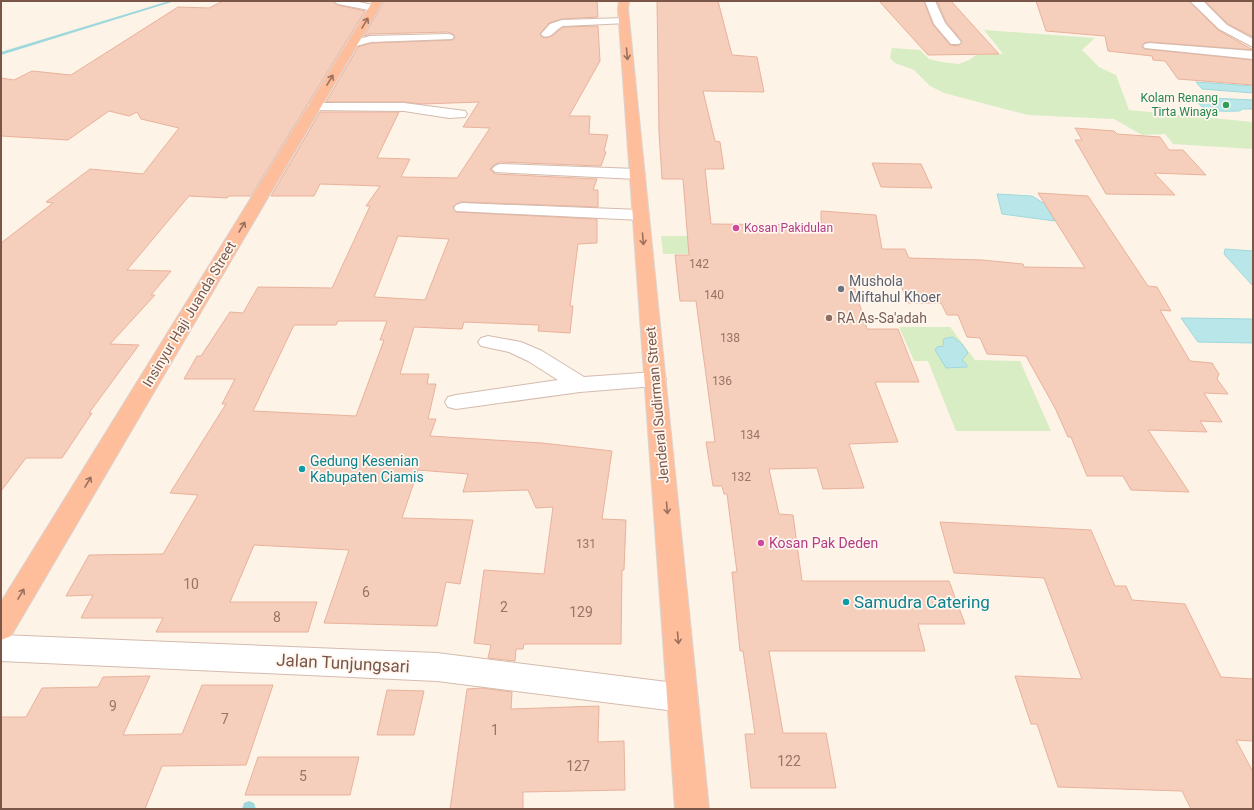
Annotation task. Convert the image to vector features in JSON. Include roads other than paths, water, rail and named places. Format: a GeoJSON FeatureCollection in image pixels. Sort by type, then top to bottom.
{"type":"FeatureCollection","features":[{"type":"Feature","properties":{"kind":"highway","name":"Insinyur Haji Juanda Street"},"geometry":{"type":"LineString","coordinates":[[1,627],[376,4]]}},
{"type":"Feature","properties":{"kind":"highway","name":"Jenderal Sudirman Street"},"geometry":{"type":"LineString","coordinates":[[624,11],[692,809]]}},
{"type":"Feature","properties":{"kind":"street"},"geometry":{"type":"LineString","coordinates":[[338,1],[376,4]]}},
{"type":"Feature","properties":{"kind":"street"},"geometry":{"type":"LineString","coordinates":[[930,1],[940,24],[955,42]]}},
{"type":"Feature","properties":{"kind":"street"},"geometry":{"type":"LineString","coordinates":[[1195,1],[1199,3],[1222,27],[1253,44]]}},
{"type":"Feature","properties":{"kind":"street"},"geometry":{"type":"LineString","coordinates":[[547,34],[554,26],[624,11]]}},
{"type":"Feature","properties":{"kind":"street"},"geometry":{"type":"LineString","coordinates":[[352,44],[370,39],[448,37]]}},
{"type":"Feature","properties":{"kind":"street"},"geometry":{"type":"LineString","coordinates":[[1149,46],[1253,55]]}},
{"type":"Feature","properties":{"kind":"street"},"geometry":{"type":"LineString","coordinates":[[314,107],[398,107],[449,114],[460,114]]}},
{"type":"Feature","properties":{"kind":"street"},"geometry":{"type":"LineString","coordinates":[[500,170],[637,174]]}},
{"type":"Feature","properties":{"kind":"street"},"geometry":{"type":"LineString","coordinates":[[462,208],[641,215]]}},
{"type":"Feature","properties":{"kind":"street"},"geometry":{"type":"LineString","coordinates":[[488,342],[514,347],[535,356],[580,384]]}},
{"type":"Feature","properties":{"kind":"street"},"geometry":{"type":"LineString","coordinates":[[456,402],[580,384],[618,380],[655,379]]}},
{"type":"Feature","properties":{"kind":"street","name":"Jalan Tunjungsari"},"geometry":{"type":"LineString","coordinates":[[1,648],[437,667],[683,698]]}},
{"type":"Feature","properties":{"kind":"water","name":"Kolam Renang Tirta Winaya"},"geometry":{"type":"Polygon","coordinates":[[[1196,82],[1253,86],[1253,93],[1202,89],[1196,82]]]}},
{"type":"Feature","properties":{"kind":"water","name":"Kolam Renang Tirta Winaya"},"geometry":{"type":"Polygon","coordinates":[[[1198,98],[1253,100],[1253,109],[1242,109],[1240,111],[1210,110],[1199,104],[1196,100],[1198,98]]]}},
{"type":"Feature","properties":{"kind":"water"},"geometry":{"type":"Polygon","coordinates":[[[997,194],[1032,196],[1045,204],[1055,221],[1002,214],[997,194]]]}},
{"type":"Feature","properties":{"kind":"water"},"geometry":{"type":"Polygon","coordinates":[[[1225,249],[1253,251],[1253,286],[1224,254],[1225,249]]]}},
{"type":"Feature","properties":{"kind":"water"},"geometry":{"type":"Polygon","coordinates":[[[1181,318],[1253,319],[1253,343],[1198,342],[1181,318]]]}},
{"type":"Feature","properties":{"kind":"water"},"geometry":{"type":"Polygon","coordinates":[[[953,337],[962,344],[968,353],[962,360],[967,367],[946,368],[935,350],[937,347],[944,346],[943,340],[953,337]]]}},
{"type":"Feature","properties":{"kind":"waterway"},"geometry":{"type":"LineString","coordinates":[[1,54],[173,1]]}},
{"type":"Feature","properties":{"kind":"place","name":"Kolam Renang Tirta Winaya"},"geometry":{"type":"Point","coordinates":[1226,105]}},
{"type":"Feature","properties":{"kind":"place","name":"Kosan Pakidulan"},"geometry":{"type":"Point","coordinates":[736,228]}},
{"type":"Feature","properties":{"kind":"place","name":"Mushola Miftahul Khoer"},"geometry":{"type":"Point","coordinates":[841,289]}},
{"type":"Feature","properties":{"kind":"place","name":"RA As-Sa'adah"},"geometry":{"type":"Point","coordinates":[829,318]}},
{"type":"Feature","properties":{"kind":"place","name":"Gedung Kesenian Kabupaten Ciamis"},"geometry":{"type":"Point","coordinates":[302,469]}},
{"type":"Feature","properties":{"kind":"place","name":"Kosan Pak Deden"},"geometry":{"type":"Point","coordinates":[761,543]}},
{"type":"Feature","properties":{"kind":"place","name":"Samudra Catering"},"geometry":{"type":"Point","coordinates":[846,602]}}]}
